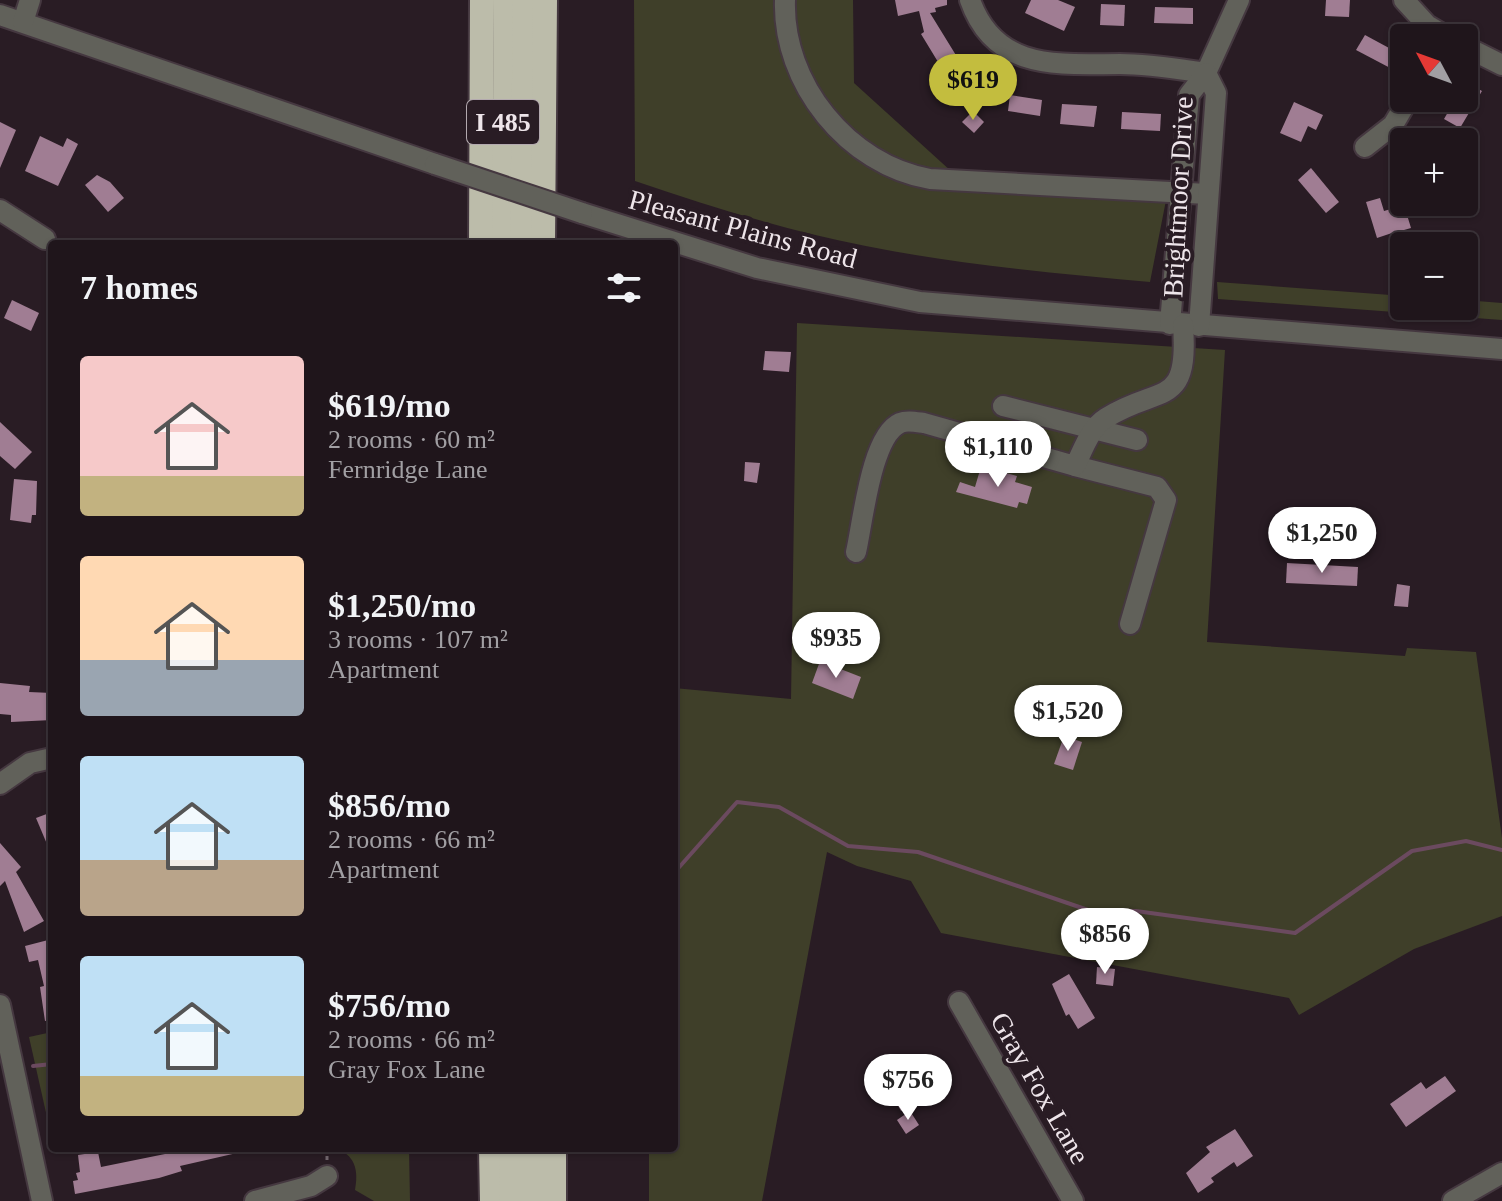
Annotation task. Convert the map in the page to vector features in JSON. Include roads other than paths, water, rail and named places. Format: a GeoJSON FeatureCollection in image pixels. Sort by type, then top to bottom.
{"type":"FeatureCollection","features":[{"type":"Feature","properties":{"kind":"highway","name":"I 485"},"geometry":{"type":"LineString","coordinates":[[481,240],[482,0]]}},
{"type":"Feature","properties":{"kind":"highway","name":"I 485"},"geometry":{"type":"LineString","coordinates":[[504,240],[506,0]]}},
{"type":"Feature","properties":{"kind":"highway","name":"I 485"},"geometry":{"type":"LineString","coordinates":[[522,240],[525,0]]}},
{"type":"Feature","properties":{"kind":"highway","name":"I 485"},"geometry":{"type":"LineString","coordinates":[[543,240],[545,0]]}},
{"type":"Feature","properties":{"kind":"highway"},"geometry":{"type":"LineString","coordinates":[[530,240],[543,109]]}},
{"type":"Feature","properties":{"kind":"highway"},"geometry":{"type":"LineString","coordinates":[[491,1152],[492,1201]]}},
{"type":"Feature","properties":{"kind":"highway"},"geometry":{"type":"LineString","coordinates":[[511,1152],[512,1201]]}},
{"type":"Feature","properties":{"kind":"highway"},"geometry":{"type":"LineString","coordinates":[[534,1152],[534,1201]]}},
{"type":"Feature","properties":{"kind":"highway"},"geometry":{"type":"LineString","coordinates":[[554,1152],[554,1201]]}},
{"type":"Feature","properties":{"kind":"street"},"geometry":{"type":"LineString","coordinates":[[23,22],[30,0]]}},
{"type":"Feature","properties":{"kind":"street"},"geometry":{"type":"LineString","coordinates":[[785,0],[784,25],[788,42],[808,93],[838,127],[889,167],[930,179],[1207,194]]}},
{"type":"Feature","properties":{"kind":"street"},"geometry":{"type":"LineString","coordinates":[[970,0],[991,33],[1029,60],[1072,66],[1158,66],[1206,73]]}},
{"type":"Feature","properties":{"kind":"street","name":"Brightmoor Drive"},"geometry":{"type":"LineString","coordinates":[[1184,325],[1181,193],[1189,95],[1206,73],[1239,0]]}},
{"type":"Feature","properties":{"kind":"street"},"geometry":{"type":"LineString","coordinates":[[1404,0],[1428,24]]}},
{"type":"Feature","properties":{"kind":"street","name":"Pleasant Plains Road"},"geometry":{"type":"LineString","coordinates":[[3,10],[23,22],[435,164],[668,240]]}},
{"type":"Feature","properties":{"kind":"street"},"geometry":{"type":"LineString","coordinates":[[1478,53],[1502,65]]}},
{"type":"Feature","properties":{"kind":"street","name":"Brightmoor Drive"},"geometry":{"type":"LineString","coordinates":[[1184,325],[1207,194],[1216,93],[1206,73]]}},
{"type":"Feature","properties":{"kind":"street"},"geometry":{"type":"LineString","coordinates":[[1365,147],[1393,125],[1401,112]]}},
{"type":"Feature","properties":{"kind":"street"},"geometry":{"type":"LineString","coordinates":[[0,210],[45,239]]}},
{"type":"Feature","properties":{"kind":"street","name":"Pleasant Plains Road"},"geometry":{"type":"LineString","coordinates":[[678,243],[757,268],[920,302],[1502,349]]}},
{"type":"Feature","properties":{"kind":"street"},"geometry":{"type":"LineString","coordinates":[[1075,466],[1093,430],[1105,418],[1165,394],[1178,382],[1186,361],[1184,325]]}},
{"type":"Feature","properties":{"kind":"street"},"geometry":{"type":"LineString","coordinates":[[1003,406],[1137,440]]}},
{"type":"Feature","properties":{"kind":"street"},"geometry":{"type":"LineString","coordinates":[[856,552],[882,440],[889,430],[904,421],[1157,487],[1166,500],[1130,624]]}},
{"type":"Feature","properties":{"kind":"street"},"geometry":{"type":"LineString","coordinates":[[0,784],[30,763],[48,759]]}},
{"type":"Feature","properties":{"kind":"street","name":"Gray Fox Lane"},"geometry":{"type":"LineString","coordinates":[[959,1002],[1073,1201]]}},
{"type":"Feature","properties":{"kind":"street"},"geometry":{"type":"LineString","coordinates":[[0,1005],[42,1201]]}},
{"type":"Feature","properties":{"kind":"street"},"geometry":{"type":"LineString","coordinates":[[1453,1201],[1502,1173]]}},
{"type":"Feature","properties":{"kind":"street"},"geometry":{"type":"LineString","coordinates":[[255,1201],[311,1186],[327,1176]]}},
{"type":"Feature","properties":{"kind":"waterway"},"geometry":{"type":"LineString","coordinates":[[678,868],[737,802],[779,807],[848,846],[918,852],[1088,910],[1136,911],[1295,933],[1412,851],[1466,841],[1502,850]]}},
{"type":"Feature","properties":{"kind":"waterway"},"geometry":{"type":"LineString","coordinates":[[33,1066],[48,1064]]}}]}
